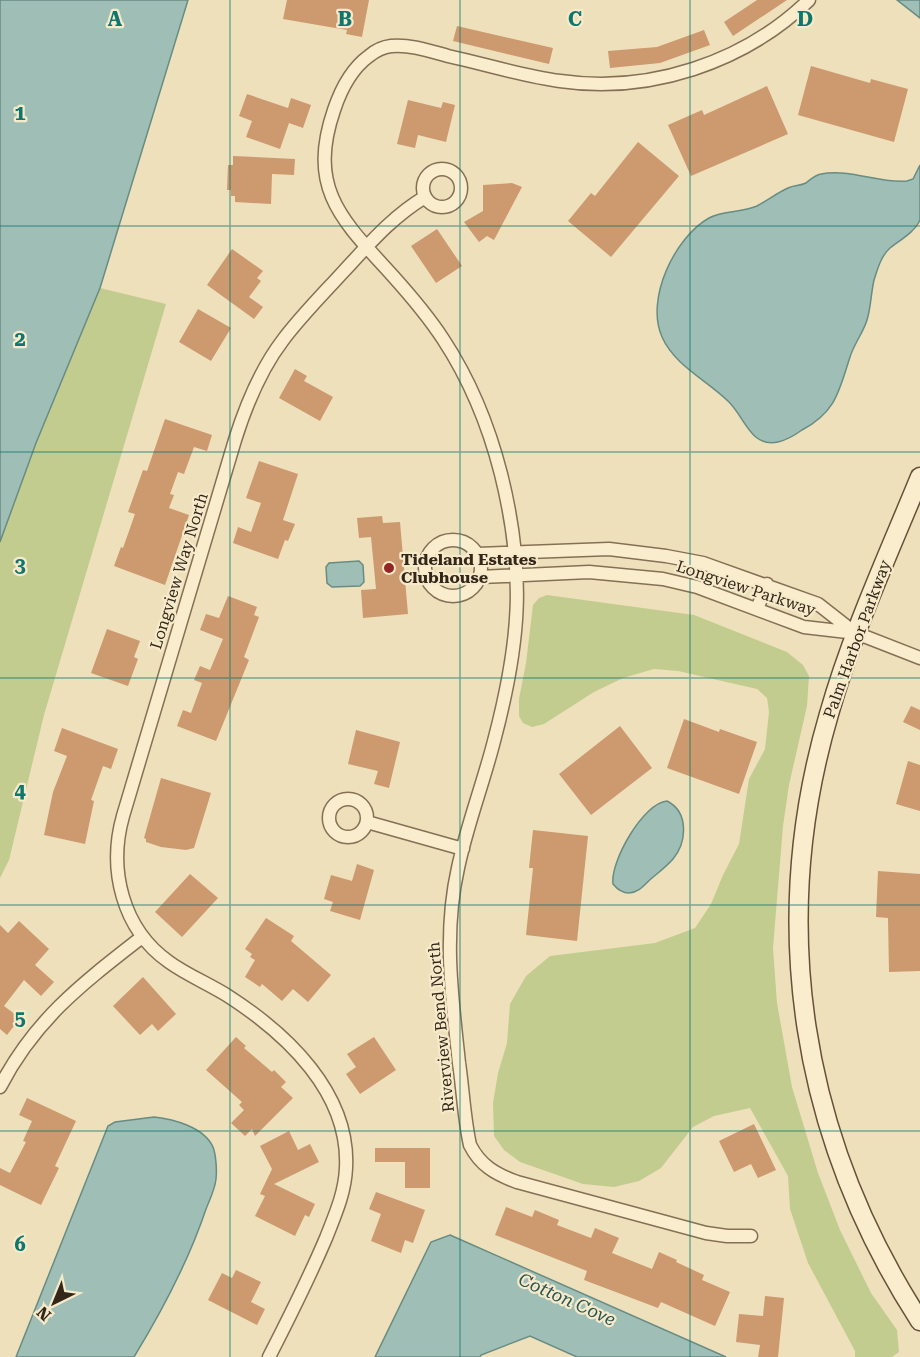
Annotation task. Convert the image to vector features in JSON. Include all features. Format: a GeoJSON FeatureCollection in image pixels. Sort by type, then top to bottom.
{"type":"FeatureCollection","features":[{"type":"Feature","properties":{"kind":"street","name":"Riverview Bend North"},"geometry":{"type":"LineString","coordinates":[[751,1236],[727,1236],[695,1231],[517,1182],[489,1169],[477,1157],[470,1145],[449,966],[451,915],[458,869],[494,742],[510,674],[515,641],[518,575],[516,552],[495,452],[467,382],[429,319],[343,220],[332,199],[326,177],[324,155],[328,127],[341,89],[359,64],[372,53],[386,47],[405,46],[556,81],[589,84],[647,81],[685,72],[733,52],[780,25],[809,0]]}},
{"type":"Feature","properties":{"kind":"street","name":"Longview Way North"},"geometry":{"type":"LineString","coordinates":[[269,1357],[300,1297],[340,1201],[346,1168],[341,1123],[325,1087],[277,1035],[234,1000],[167,961],[142,937],[128,910],[118,878],[116,853],[118,836],[239,427],[255,386],[277,348],[390,221],[425,197]]}},
{"type":"Feature","properties":{"kind":"street","name":"Palm Harbor Parkway"},"geometry":{"type":"LineString","coordinates":[[920,477],[856,633],[828,715],[806,812],[798,915],[803,1006],[818,1087],[842,1168],[871,1236],[894,1280],[920,1321]]}},
{"type":"Feature","properties":{"kind":"street"},"geometry":{"type":"LineString","coordinates":[[446,541],[464,542],[477,554],[482,569],[477,583],[468,592],[455,597],[446,596],[431,585],[425,568],[426,559],[431,551],[446,541]]}},
{"type":"Feature","properties":{"kind":"street","name":"Longview Parkway"},"geometry":{"type":"LineString","coordinates":[[477,554],[588,549],[636,551],[704,563],[818,604],[856,633]]}},
{"type":"Feature","properties":{"kind":"street","name":"Longview Parkway"},"geometry":{"type":"LineString","coordinates":[[480,577],[589,572],[663,579],[698,587],[804,627],[856,633]]}},
{"type":"Feature","properties":{"kind":"street"},"geometry":{"type":"LineString","coordinates":[[758,609],[767,584]]}},
{"type":"Feature","properties":{"kind":"street"},"geometry":{"type":"LineString","coordinates":[[856,633],[920,658]]}},
{"type":"Feature","properties":{"kind":"street"},"geometry":{"type":"LineString","coordinates":[[366,822],[463,849]]}},
{"type":"Feature","properties":{"kind":"street"},"geometry":{"type":"LineString","coordinates":[[0,1088],[25,1046],[50,1015],[91,977],[142,937]]}},
{"type":"Feature","properties":{"kind":"green space"},"geometry":{"type":"Polygon","coordinates":[[[100,288],[166,304],[44,715],[9,860],[0,878],[0,542],[36,443],[100,288]]]}},
{"type":"Feature","properties":{"kind":"green space"},"geometry":{"type":"Polygon","coordinates":[[[547,595],[694,615],[787,652],[803,665],[809,676],[807,706],[789,785],[783,826],[773,948],[777,1003],[792,1087],[818,1173],[840,1230],[871,1293],[897,1330],[899,1352],[892,1357],[855,1357],[855,1351],[808,1263],[790,1209],[788,1176],[750,1108],[714,1116],[693,1127],[661,1168],[639,1181],[614,1187],[583,1184],[520,1162],[504,1150],[494,1136],[493,1103],[498,1073],[507,1043],[510,1004],[526,976],[550,956],[655,943],[695,928],[711,904],[739,844],[749,779],[765,749],[769,712],[767,698],[757,689],[678,671],[654,669],[623,678],[594,692],[544,724],[532,727],[523,723],[519,716],[519,699],[533,605],[539,598],[547,595]]]}},
{"type":"Feature","properties":{"kind":"water"},"geometry":{"type":"Polygon","coordinates":[[[0,0],[188,0],[100,288],[36,443],[0,542],[0,0]]]}},
{"type":"Feature","properties":{"kind":"water"},"geometry":{"type":"Polygon","coordinates":[[[897,0],[920,0],[920,18],[897,0]]]}},
{"type":"Feature","properties":{"kind":"water"},"geometry":{"type":"Polygon","coordinates":[[[920,165],[920,220],[915,228],[890,248],[882,258],[874,280],[867,320],[852,352],[835,400],[822,416],[791,437],[778,442],[761,441],[749,430],[729,402],[683,365],[662,337],[657,305],[666,270],[675,254],[685,239],[709,218],[757,206],[790,187],[806,183],[813,177],[843,173],[907,181],[913,179],[920,165]]]}},
{"type":"Feature","properties":{"kind":"water"},"geometry":{"type":"Polygon","coordinates":[[[359,561],[363,565],[364,582],[360,586],[332,587],[327,583],[326,567],[329,563],[359,561]]]}},
{"type":"Feature","properties":{"kind":"water"},"geometry":{"type":"Polygon","coordinates":[[[667,801],[679,812],[684,828],[678,852],[639,890],[629,893],[618,889],[613,884],[613,874],[622,849],[648,812],[658,804],[667,801]]]}},
{"type":"Feature","properties":{"kind":"water"},"geometry":{"type":"Polygon","coordinates":[[[154,1117],[179,1122],[203,1134],[213,1147],[216,1158],[216,1175],[213,1190],[192,1247],[144,1340],[134,1357],[16,1357],[108,1126],[115,1122],[154,1117]]]}},
{"type":"Feature","properties":{"kind":"water","name":"Cotton Cove"},"geometry":{"type":"Polygon","coordinates":[[[450,1235],[726,1357],[577,1357],[530,1336],[480,1357],[375,1357],[431,1242],[450,1235]]]}},
{"type":"Feature","properties":{"kind":"building"},"geometry":{"type":"Polygon","coordinates":[[[287,0],[369,0],[362,37],[346,34],[347,30],[283,19],[287,0]]]}},
{"type":"Feature","properties":{"kind":"building"},"geometry":{"type":"Polygon","coordinates":[[[757,0],[787,0],[733,36],[724,22],[757,0]]]}},
{"type":"Feature","properties":{"kind":"building"},"geometry":{"type":"Polygon","coordinates":[[[457,26],[553,48],[549,64],[453,41],[457,26]]]}},
{"type":"Feature","properties":{"kind":"building"},"geometry":{"type":"Polygon","coordinates":[[[704,30],[710,45],[660,63],[610,68],[608,51],[657,47],[704,30]]]}},
{"type":"Feature","properties":{"kind":"building"},"geometry":{"type":"Polygon","coordinates":[[[811,66],[870,83],[871,79],[908,89],[894,142],[798,115],[811,66]]]}},
{"type":"Feature","properties":{"kind":"building"},"geometry":{"type":"Polygon","coordinates":[[[767,86],[788,134],[691,176],[668,125],[702,110],[704,115],[767,86]]]}},
{"type":"Feature","properties":{"kind":"building"},"geometry":{"type":"Polygon","coordinates":[[[247,94],[288,108],[291,98],[311,105],[303,128],[289,123],[280,149],[246,137],[252,121],[239,116],[247,94]]]}},
{"type":"Feature","properties":{"kind":"building"},"geometry":{"type":"Polygon","coordinates":[[[408,100],[441,108],[443,102],[455,105],[446,142],[418,135],[415,148],[397,144],[408,100]]]}},
{"type":"Feature","properties":{"kind":"building"},"geometry":{"type":"Polygon","coordinates":[[[638,142],[679,176],[611,257],[568,221],[591,193],[595,196],[638,142]]]}},
{"type":"Feature","properties":{"kind":"building"},"geometry":{"type":"Polygon","coordinates":[[[233,156],[295,159],[294,175],[272,174],[271,204],[235,202],[235,196],[231,196],[231,190],[227,190],[228,165],[233,165],[233,156]]]}},
{"type":"Feature","properties":{"kind":"building"},"geometry":{"type":"Polygon","coordinates":[[[512,183],[522,187],[494,240],[487,236],[479,242],[464,222],[483,211],[483,185],[512,183]]]}},
{"type":"Feature","properties":{"kind":"building"},"geometry":{"type":"Polygon","coordinates":[[[437,229],[462,266],[436,283],[411,246],[437,229]]]}},
{"type":"Feature","properties":{"kind":"building"},"geometry":{"type":"Polygon","coordinates":[[[232,249],[263,271],[257,278],[261,281],[249,297],[263,307],[254,319],[207,285],[232,249]]]}},
{"type":"Feature","properties":{"kind":"building"},"geometry":{"type":"Polygon","coordinates":[[[198,309],[231,328],[211,361],[179,342],[198,309]]]}},
{"type":"Feature","properties":{"kind":"building"},"geometry":{"type":"Polygon","coordinates":[[[295,369],[307,376],[304,381],[333,397],[320,421],[279,398],[295,369]]]}},
{"type":"Feature","properties":{"kind":"building"},"geometry":{"type":"Polygon","coordinates":[[[165,419],[212,435],[207,451],[194,447],[184,474],[178,472],[170,494],[174,495],[169,508],[189,515],[165,585],[114,566],[135,514],[128,512],[143,470],[147,471],[165,419]]]}},
{"type":"Feature","properties":{"kind":"building"},"geometry":{"type":"Polygon","coordinates":[[[259,461],[298,474],[283,520],[295,524],[288,541],[285,540],[278,559],[233,543],[238,527],[251,532],[261,503],[246,498],[259,461]]]}},
{"type":"Feature","properties":{"kind":"building","name":"Tideland Estates Clubhouse"},"geometry":{"type":"Polygon","coordinates":[[[382,516],[383,523],[400,522],[408,614],[363,618],[361,590],[376,589],[371,537],[359,538],[357,518],[382,516]]]}},
{"type":"Feature","properties":{"kind":"building"},"geometry":{"type":"Polygon","coordinates":[[[228,596],[257,607],[254,615],[259,617],[244,657],[249,660],[216,741],[177,726],[183,710],[191,713],[202,683],[194,680],[200,666],[210,670],[223,639],[200,630],[206,614],[219,618],[228,596]]]}},
{"type":"Feature","properties":{"kind":"building"},"geometry":{"type":"Polygon","coordinates":[[[107,629],[140,641],[134,657],[138,659],[128,686],[91,673],[107,629]]]}},
{"type":"Feature","properties":{"kind":"building"},"geometry":{"type":"Polygon","coordinates":[[[911,706],[920,710],[920,730],[903,722],[911,706]]]}},
{"type":"Feature","properties":{"kind":"building"},"geometry":{"type":"Polygon","coordinates":[[[684,719],[719,732],[720,729],[757,742],[739,794],[667,768],[684,719]]]}},
{"type":"Feature","properties":{"kind":"building"},"geometry":{"type":"Polygon","coordinates":[[[620,726],[652,768],[591,815],[559,774],[620,726]]]}},
{"type":"Feature","properties":{"kind":"building"},"geometry":{"type":"Polygon","coordinates":[[[62,728],[118,749],[111,769],[103,766],[91,800],[94,801],[85,844],[44,835],[53,792],[67,756],[54,751],[62,728]]]}},
{"type":"Feature","properties":{"kind":"building"},"geometry":{"type":"Polygon","coordinates":[[[356,730],[400,742],[389,788],[374,784],[378,771],[348,764],[356,730]]]}},
{"type":"Feature","properties":{"kind":"building"},"geometry":{"type":"Polygon","coordinates":[[[908,761],[920,765],[920,811],[896,804],[908,761]]]}},
{"type":"Feature","properties":{"kind":"building"},"geometry":{"type":"Polygon","coordinates":[[[161,778],[211,793],[194,848],[186,850],[161,847],[146,842],[144,838],[161,778]]]}},
{"type":"Feature","properties":{"kind":"building"},"geometry":{"type":"Polygon","coordinates":[[[533,830],[588,836],[577,941],[526,935],[533,868],[529,868],[533,830]]]}},
{"type":"Feature","properties":{"kind":"building"},"geometry":{"type":"Polygon","coordinates":[[[357,864],[374,870],[360,920],[330,911],[333,902],[324,899],[331,875],[352,881],[357,864]]]}},
{"type":"Feature","properties":{"kind":"building"},"geometry":{"type":"Polygon","coordinates":[[[878,871],[920,874],[920,971],[889,972],[888,918],[876,917],[878,871]]]}},
{"type":"Feature","properties":{"kind":"building"},"geometry":{"type":"Polygon","coordinates":[[[190,874],[218,898],[182,937],[155,912],[190,874]]]}},
{"type":"Feature","properties":{"kind":"building"},"geometry":{"type":"Polygon","coordinates":[[[266,918],[294,936],[291,941],[331,975],[308,1002],[293,989],[282,1001],[262,984],[260,987],[245,977],[255,960],[250,957],[252,954],[245,949],[266,918]]]}},
{"type":"Feature","properties":{"kind":"building"},"geometry":{"type":"Polygon","coordinates":[[[19,921],[49,949],[35,965],[54,982],[41,996],[24,980],[4,1006],[20,1018],[7,1035],[0,1029],[0,925],[8,933],[19,921]]]}},
{"type":"Feature","properties":{"kind":"building"},"geometry":{"type":"Polygon","coordinates":[[[143,977],[176,1014],[158,1031],[152,1024],[140,1035],[113,1006],[143,977]]]}},
{"type":"Feature","properties":{"kind":"building"},"geometry":{"type":"Polygon","coordinates":[[[236,1037],[246,1046],[244,1048],[286,1082],[281,1087],[293,1098],[255,1136],[252,1129],[245,1136],[231,1123],[244,1110],[239,1105],[242,1102],[206,1070],[236,1037]]]}},
{"type":"Feature","properties":{"kind":"building"},"geometry":{"type":"Polygon","coordinates":[[[374,1037],[396,1070],[360,1094],[346,1074],[356,1067],[347,1054],[374,1037]]]}},
{"type":"Feature","properties":{"kind":"building"},"geometry":{"type":"Polygon","coordinates":[[[27,1098],[76,1121],[55,1166],[59,1168],[41,1205],[0,1185],[0,1168],[10,1173],[26,1142],[23,1141],[32,1121],[19,1115],[27,1098]]]}},
{"type":"Feature","properties":{"kind":"building"},"geometry":{"type":"Polygon","coordinates":[[[754,1124],[776,1170],[758,1178],[751,1164],[734,1172],[719,1141],[754,1124]]]}},
{"type":"Feature","properties":{"kind":"building"},"geometry":{"type":"Polygon","coordinates":[[[289,1131],[298,1150],[310,1144],[319,1162],[274,1184],[315,1204],[309,1217],[305,1215],[295,1236],[255,1216],[265,1196],[260,1194],[272,1169],[260,1146],[289,1131]]]}},
{"type":"Feature","properties":{"kind":"building"},"geometry":{"type":"Polygon","coordinates":[[[375,1148],[430,1148],[430,1188],[405,1188],[405,1162],[375,1162],[375,1148]]]}},
{"type":"Feature","properties":{"kind":"building"},"geometry":{"type":"Polygon","coordinates":[[[376,1192],[425,1210],[413,1243],[405,1240],[401,1253],[371,1241],[381,1214],[369,1209],[376,1192]]]}},
{"type":"Feature","properties":{"kind":"building"},"geometry":{"type":"Polygon","coordinates":[[[506,1207],[532,1217],[535,1210],[559,1220],[557,1225],[591,1238],[595,1228],[619,1238],[612,1253],[652,1269],[659,1252],[704,1275],[702,1280],[730,1292],[715,1326],[661,1302],[658,1308],[584,1280],[587,1271],[495,1235],[506,1207]]]}},
{"type":"Feature","properties":{"kind":"building"},"geometry":{"type":"Polygon","coordinates":[[[236,1270],[261,1282],[251,1302],[265,1309],[257,1325],[208,1300],[222,1273],[232,1278],[236,1270]]]}},
{"type":"Feature","properties":{"kind":"building"},"geometry":{"type":"Polygon","coordinates":[[[765,1296],[784,1298],[778,1357],[758,1357],[760,1345],[736,1342],[739,1314],[763,1316],[765,1296]]]}},
{"type":"Feature","properties":{"kind":"place","name":"Tideland Estates Clubhouse"},"geometry":{"type":"Point","coordinates":[389,568]}}]}
